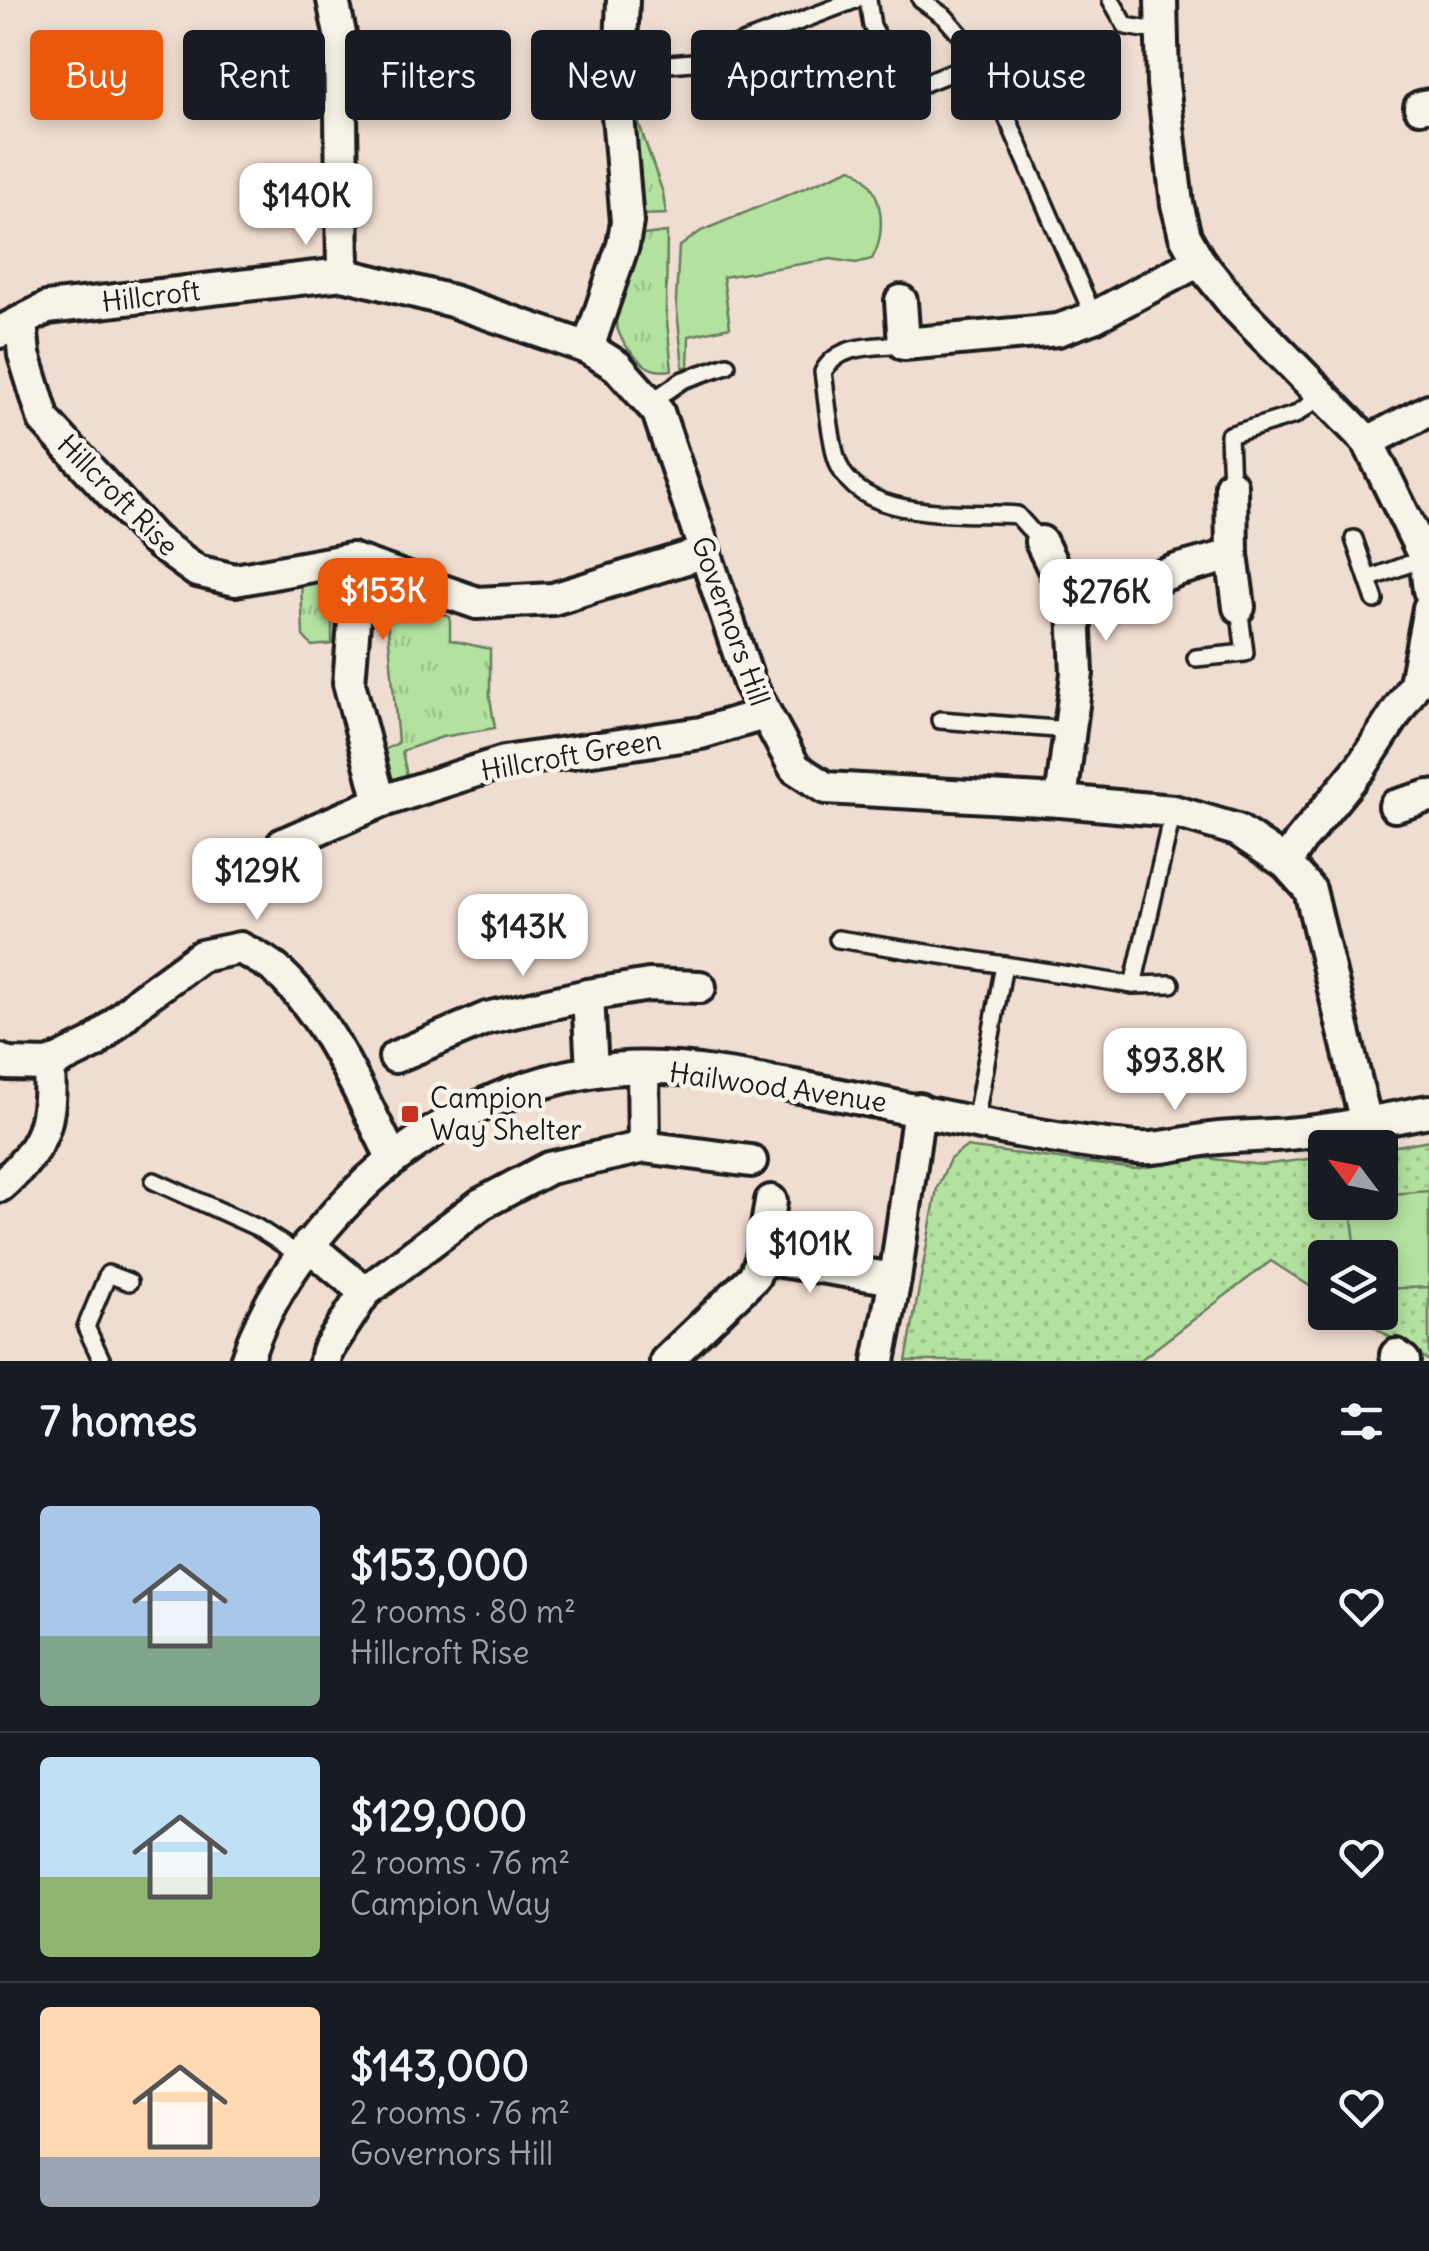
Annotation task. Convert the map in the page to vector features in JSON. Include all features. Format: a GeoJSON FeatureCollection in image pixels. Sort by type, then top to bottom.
{"type":"FeatureCollection","features":[{"type":"Feature","properties":{"kind":"street"},"geometry":{"type":"LineString","coordinates":[[334,0],[340,34],[342,274]]}},
{"type":"Feature","properties":{"kind":"street"},"geometry":{"type":"LineString","coordinates":[[622,30],[624,0]]}},
{"type":"Feature","properties":{"kind":"street"},"geometry":{"type":"LineString","coordinates":[[1161,0],[1163,84],[1177,204],[1185,236],[1199,261],[1236,307],[1368,442],[1425,558],[1429,590]]}},
{"type":"Feature","properties":{"kind":"street"},"geometry":{"type":"LineString","coordinates":[[588,348],[628,222],[618,120]]}},
{"type":"Feature","properties":{"kind":"street"},"geometry":{"type":"LineString","coordinates":[[901,301],[904,344],[1058,330],[1094,317],[1199,261]]}},
{"type":"Feature","properties":{"kind":"street","name":"Hillcroft"},"geometry":{"type":"LineString","coordinates":[[11,327],[47,308],[342,274],[452,301],[588,348]]}},
{"type":"Feature","properties":{"kind":"street","name":"Hillcroft Rise"},"geometry":{"type":"LineString","coordinates":[[11,327],[44,420],[154,540],[197,570],[235,580],[350,559],[477,602],[553,599],[706,552]]}},
{"type":"Feature","properties":{"kind":"street","name":"Governors Hill"},"geometry":{"type":"LineString","coordinates":[[588,348],[617,366],[658,412],[727,624],[764,714],[795,768],[826,788],[1060,800],[1173,811],[1237,830],[1286,863],[1310,890],[1366,1123]]}},
{"type":"Feature","properties":{"kind":"street"},"geometry":{"type":"LineString","coordinates":[[1368,442],[1429,410]]}},
{"type":"Feature","properties":{"kind":"street"},"geometry":{"type":"LineString","coordinates":[[1231,484],[1232,556],[1239,607]]}},
{"type":"Feature","properties":{"kind":"street"},"geometry":{"type":"LineString","coordinates":[[1041,542],[1074,610],[1077,673],[1060,800]]}},
{"type":"Feature","properties":{"kind":"street"},"geometry":{"type":"LineString","coordinates":[[1074,610],[1177,570],[1232,556]]}},
{"type":"Feature","properties":{"kind":"street"},"geometry":{"type":"LineString","coordinates":[[350,559],[356,598],[350,682],[380,802]]}},
{"type":"Feature","properties":{"kind":"street"},"geometry":{"type":"LineString","coordinates":[[1286,863],[1422,682],[1429,608]]}},
{"type":"Feature","properties":{"kind":"street","name":"Hillcroft Green"},"geometry":{"type":"LineString","coordinates":[[284,844],[380,802],[504,762],[700,733],[764,714]]}},
{"type":"Feature","properties":{"kind":"street"},"geometry":{"type":"LineString","coordinates":[[1395,806],[1429,796]]}},
{"type":"Feature","properties":{"kind":"street"},"geometry":{"type":"LineString","coordinates":[[0,1060],[7,1064],[49,1065],[94,1043],[142,999],[201,956],[240,948],[273,967],[305,1002],[346,1068],[393,1158]]}},
{"type":"Feature","properties":{"kind":"street"},"geometry":{"type":"LineString","coordinates":[[395,1057],[486,1018],[588,994],[649,985],[700,987]]}},
{"type":"Feature","properties":{"kind":"street"},"geometry":{"type":"LineString","coordinates":[[588,994],[592,1071]]}},
{"type":"Feature","properties":{"kind":"street"},"geometry":{"type":"LineString","coordinates":[[0,1186],[36,1147],[48,1125],[49,1065]]}},
{"type":"Feature","properties":{"kind":"street"},"geometry":{"type":"LineString","coordinates":[[643,1068],[644,1147]]}},
{"type":"Feature","properties":{"kind":"street","name":"Hailwood Avenue"},"geometry":{"type":"LineString","coordinates":[[246,1361],[269,1309],[304,1250],[346,1202],[393,1158],[459,1116],[546,1082],[592,1071],[643,1068],[742,1077],[1054,1138],[1142,1149],[1366,1123],[1429,1111]]}},
{"type":"Feature","properties":{"kind":"street"},"geometry":{"type":"LineString","coordinates":[[880,1361],[896,1278],[919,1109]]}},
{"type":"Feature","properties":{"kind":"street"},"geometry":{"type":"LineString","coordinates":[[325,1361],[365,1292],[481,1204],[549,1168],[644,1147],[751,1161]]}},
{"type":"Feature","properties":{"kind":"street"},"geometry":{"type":"LineString","coordinates":[[666,1361],[754,1277],[762,1258],[771,1201]]}},
{"type":"Feature","properties":{"kind":"street"},"geometry":{"type":"LineString","coordinates":[[304,1250],[365,1292]]}},
{"type":"Feature","properties":{"kind":"street"},"geometry":{"type":"LineString","coordinates":[[762,1258],[896,1278]]}},
{"type":"Feature","properties":{"kind":"lane"},"geometry":{"type":"LineString","coordinates":[[671,64],[694,62],[855,0]]}},
{"type":"Feature","properties":{"kind":"lane"},"geometry":{"type":"LineString","coordinates":[[868,0],[872,26],[907,90],[951,72]]}},
{"type":"Feature","properties":{"kind":"lane"},"geometry":{"type":"LineString","coordinates":[[920,0],[956,30]]}},
{"type":"Feature","properties":{"kind":"lane"},"geometry":{"type":"LineString","coordinates":[[1111,0],[1126,26],[1162,32]]}},
{"type":"Feature","properties":{"kind":"lane"},"geometry":{"type":"LineString","coordinates":[[1008,120],[1094,317]]}},
{"type":"Feature","properties":{"kind":"lane"},"geometry":{"type":"LineString","coordinates":[[904,344],[843,350],[823,372],[836,457],[843,473],[856,489],[878,502],[900,508],[1016,515],[1041,542]]}},
{"type":"Feature","properties":{"kind":"lane"},"geometry":{"type":"LineString","coordinates":[[650,402],[682,380],[727,364]]}},
{"type":"Feature","properties":{"kind":"lane"},"geometry":{"type":"LineString","coordinates":[[1231,484],[1229,435],[1295,415],[1323,395]]}},
{"type":"Feature","properties":{"kind":"lane"},"geometry":{"type":"LineString","coordinates":[[1354,539],[1375,600]]}},
{"type":"Feature","properties":{"kind":"lane"},"geometry":{"type":"LineString","coordinates":[[1368,579],[1425,558]]}},
{"type":"Feature","properties":{"kind":"lane"},"geometry":{"type":"LineString","coordinates":[[1196,658],[1245,653],[1239,607]]}},
{"type":"Feature","properties":{"kind":"lane"},"geometry":{"type":"LineString","coordinates":[[940,720],[1070,730]]}},
{"type":"Feature","properties":{"kind":"lane"},"geometry":{"type":"LineString","coordinates":[[1133,985],[1173,811]]}},
{"type":"Feature","properties":{"kind":"lane"},"geometry":{"type":"LineString","coordinates":[[838,939],[1133,985],[1171,984]]}},
{"type":"Feature","properties":{"kind":"lane"},"geometry":{"type":"LineString","coordinates":[[974,1122],[1004,965]]}},
{"type":"Feature","properties":{"kind":"lane"},"geometry":{"type":"LineString","coordinates":[[154,1181],[304,1250]]}},
{"type":"Feature","properties":{"kind":"lane"},"geometry":{"type":"LineString","coordinates":[[102,1361],[86,1327],[108,1274],[130,1282]]}},
{"type":"Feature","properties":{"kind":"green space"},"geometry":{"type":"Polygon","coordinates":[[[634,120],[638,120],[663,193],[666,214],[640,215],[634,120]]]}},
{"type":"Feature","properties":{"kind":"green space"},"geometry":{"type":"Polygon","coordinates":[[[852,168],[870,185],[880,209],[880,235],[872,259],[856,263],[831,259],[723,277],[730,327],[689,336],[688,367],[683,367],[676,301],[679,247],[701,231],[852,168]]]}},
{"type":"Feature","properties":{"kind":"green space"},"geometry":{"type":"Polygon","coordinates":[[[667,232],[666,312],[672,370],[659,371],[632,353],[616,325],[614,311],[619,281],[636,236],[667,232]]]}},
{"type":"Feature","properties":{"kind":"green space"},"geometry":{"type":"Polygon","coordinates":[[[325,579],[332,594],[332,644],[312,646],[303,636],[301,581],[325,579]]]}},
{"type":"Feature","properties":{"kind":"green space"},"geometry":{"type":"Polygon","coordinates":[[[388,594],[450,617],[450,640],[490,649],[490,698],[495,728],[442,737],[402,751],[407,776],[393,780],[385,772],[380,752],[398,743],[387,617],[368,618],[368,607],[388,594]]]}},
{"type":"Feature","properties":{"kind":"green space"},"geometry":{"type":"Polygon","coordinates":[[[1429,1140],[1429,1361],[1379,1330],[1398,1330],[1398,1240],[1308,1240],[1308,1285],[1271,1261],[1139,1361],[906,1361],[937,1188],[950,1159],[966,1147],[1134,1169],[1206,1158],[1261,1165],[1308,1159],[1308,1220],[1398,1220],[1398,1146],[1429,1140]]]}},
{"type":"Feature","properties":{"kind":"green space"},"geometry":{"type":"Polygon","coordinates":[[[1429,1191],[1429,1287],[1398,1288],[1398,1240],[1355,1240],[1352,1220],[1398,1220],[1398,1194],[1429,1191]]]}},
{"type":"Feature","properties":{"kind":"place","name":"Campion Way Shelter"},"geometry":{"type":"Point","coordinates":[410,1114]}}]}
